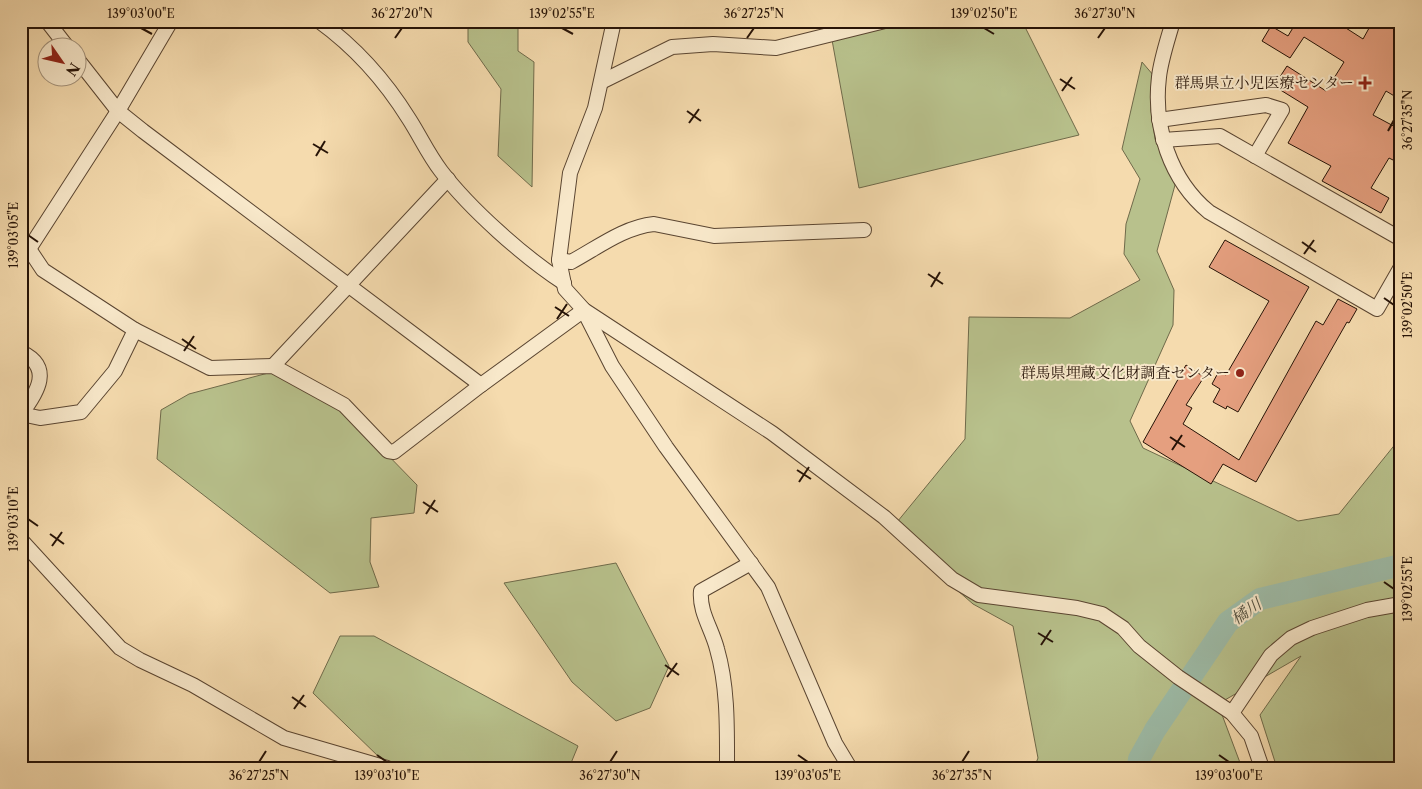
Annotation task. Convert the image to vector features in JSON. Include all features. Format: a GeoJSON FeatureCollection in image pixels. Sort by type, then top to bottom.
{"type":"FeatureCollection","features":[{"type":"Feature","properties":{"kind":"street"},"geometry":{"type":"LineString","coordinates":[[47,21],[60,38]]}},
{"type":"Feature","properties":{"kind":"street"},"geometry":{"type":"LineString","coordinates":[[30,249],[118,111],[171,21]]}},
{"type":"Feature","properties":{"kind":"street"},"geometry":{"type":"LineString","coordinates":[[319,21],[352,48],[389,90],[448,179],[463,197],[544,270],[564,283]]}},
{"type":"Feature","properties":{"kind":"street"},"geometry":{"type":"LineString","coordinates":[[614,21],[595,108],[570,173],[559,260],[564,283],[572,299],[584,310],[772,433],[884,517],[952,579],[979,595],[1010,600],[1054,603],[1102,614],[1123,628],[1139,646],[1178,677],[1232,713],[1251,736],[1262,768]]}},
{"type":"Feature","properties":{"kind":"street"},"geometry":{"type":"LineString","coordinates":[[601,82],[672,47],[713,44],[776,48],[885,21]]}},
{"type":"Feature","properties":{"kind":"street"},"geometry":{"type":"LineString","coordinates":[[1173,21],[1159,76],[1159,120],[1163,140],[1182,183],[1189,194],[1209,212],[1377,309],[1401,267]]}},
{"type":"Feature","properties":{"kind":"street"},"geometry":{"type":"LineString","coordinates":[[88,73],[118,111],[481,385]]}},
{"type":"Feature","properties":{"kind":"street"},"geometry":{"type":"LineString","coordinates":[[1159,120],[1266,104],[1274,106],[1282,110],[1255,156]]}},
{"type":"Feature","properties":{"kind":"street"},"geometry":{"type":"LineString","coordinates":[[1163,140],[1220,136],[1401,239]]}},
{"type":"Feature","properties":{"kind":"street"},"geometry":{"type":"LineString","coordinates":[[273,366],[448,179]]}},
{"type":"Feature","properties":{"kind":"street"},"geometry":{"type":"LineString","coordinates":[[559,260],[571,262],[625,231],[654,224],[714,236],[864,230]]}},
{"type":"Feature","properties":{"kind":"street"},"geometry":{"type":"LineString","coordinates":[[21,237],[43,270],[135,330],[210,368],[273,366],[344,405],[388,451],[394,452],[481,385],[584,310]]}},
{"type":"Feature","properties":{"kind":"street"},"geometry":{"type":"LineString","coordinates":[[584,310],[612,366],[666,447],[768,587],[835,744],[850,768]]}},
{"type":"Feature","properties":{"kind":"street"},"geometry":{"type":"LineString","coordinates":[[21,352],[34,358],[41,374],[36,395],[21,414],[40,418],[81,412],[115,371],[135,330]]}},
{"type":"Feature","properties":{"kind":"street"},"geometry":{"type":"LineString","coordinates":[[21,540],[120,648],[140,660],[193,685],[284,738],[387,768]]}},
{"type":"Feature","properties":{"kind":"street"},"geometry":{"type":"LineString","coordinates":[[727,768],[726,708],[718,649],[700,603],[701,591],[751,563]]}},
{"type":"Feature","properties":{"kind":"street"},"geometry":{"type":"LineString","coordinates":[[1232,713],[1271,655],[1292,638],[1312,628],[1367,610],[1401,604]]}},
{"type":"Feature","properties":{"kind":"green space"},"geometry":{"type":"Polygon","coordinates":[[[468,21],[518,21],[518,51],[534,62],[532,187],[498,156],[501,89],[468,42],[468,21]]]}},
{"type":"Feature","properties":{"kind":"green space"},"geometry":{"type":"Polygon","coordinates":[[[1022,21],[1079,135],[859,188],[830,29],[1022,21]]]}},
{"type":"Feature","properties":{"kind":"green space"},"geometry":{"type":"Polygon","coordinates":[[[1142,62],[1154,76],[1151,110],[1155,139],[1175,185],[1157,251],[1174,290],[1173,325],[1130,421],[1143,448],[1298,521],[1339,514],[1401,437],[1401,768],[1277,768],[1260,715],[1301,656],[1218,704],[1242,768],[1034,768],[1038,758],[1013,626],[973,604],[924,561],[893,527],[965,439],[969,317],[1070,318],[1140,280],[1124,254],[1126,224],[1140,179],[1122,149],[1142,62]]]}},
{"type":"Feature","properties":{"kind":"green space"},"geometry":{"type":"Polygon","coordinates":[[[272,372],[341,407],[417,485],[414,513],[371,518],[370,562],[379,587],[330,593],[157,459],[161,410],[189,394],[272,372]]]}},
{"type":"Feature","properties":{"kind":"green space"},"geometry":{"type":"Polygon","coordinates":[[[616,563],[669,666],[650,708],[616,721],[572,682],[504,583],[616,563]]]}},
{"type":"Feature","properties":{"kind":"green space"},"geometry":{"type":"Polygon","coordinates":[[[340,636],[374,636],[578,746],[569,768],[394,768],[381,759],[313,693],[340,636]]]}},
{"type":"Feature","properties":{"kind":"building"},"geometry":{"type":"Polygon","coordinates":[[[1297,21],[1335,21],[1363,39],[1373,21],[1401,21],[1401,100],[1386,91],[1373,115],[1401,130],[1401,164],[1389,158],[1371,188],[1389,198],[1381,213],[1322,181],[1331,166],[1288,143],[1308,107],[1274,86],[1287,66],[1326,91],[1344,62],[1304,37],[1290,58],[1262,41],[1271,26],[1288,36],[1297,21]]]}},
{"type":"Feature","properties":{"kind":"building"},"geometry":{"type":"Polygon","coordinates":[[[1225,240],[1309,287],[1238,412],[1227,406],[1226,409],[1213,402],[1220,389],[1212,384],[1219,371],[1226,375],[1269,301],[1209,267],[1225,240]]]}},
{"type":"Feature","properties":{"kind":"building"},"geometry":{"type":"Polygon","coordinates":[[[1338,299],[1357,309],[1349,323],[1347,322],[1256,482],[1223,464],[1211,484],[1143,442],[1186,365],[1204,377],[1186,405],[1192,408],[1183,424],[1239,460],[1316,321],[1323,325],[1338,299]]]}},
{"type":"Feature","properties":{"kind":"waterway","name":"橘川"},"geometry":{"type":"LineString","coordinates":[[1138,768],[1139,759],[1155,730],[1228,622],[1260,599],[1401,565]]}},
{"type":"Feature","properties":{"kind":"place","name":"群馬県立小児医療センター"},"geometry":{"type":"Point","coordinates":[1365,83]}},
{"type":"Feature","properties":{"kind":"place","name":"群馬県埋蔵文化財調査センター"},"geometry":{"type":"Point","coordinates":[1240,373]}}]}
